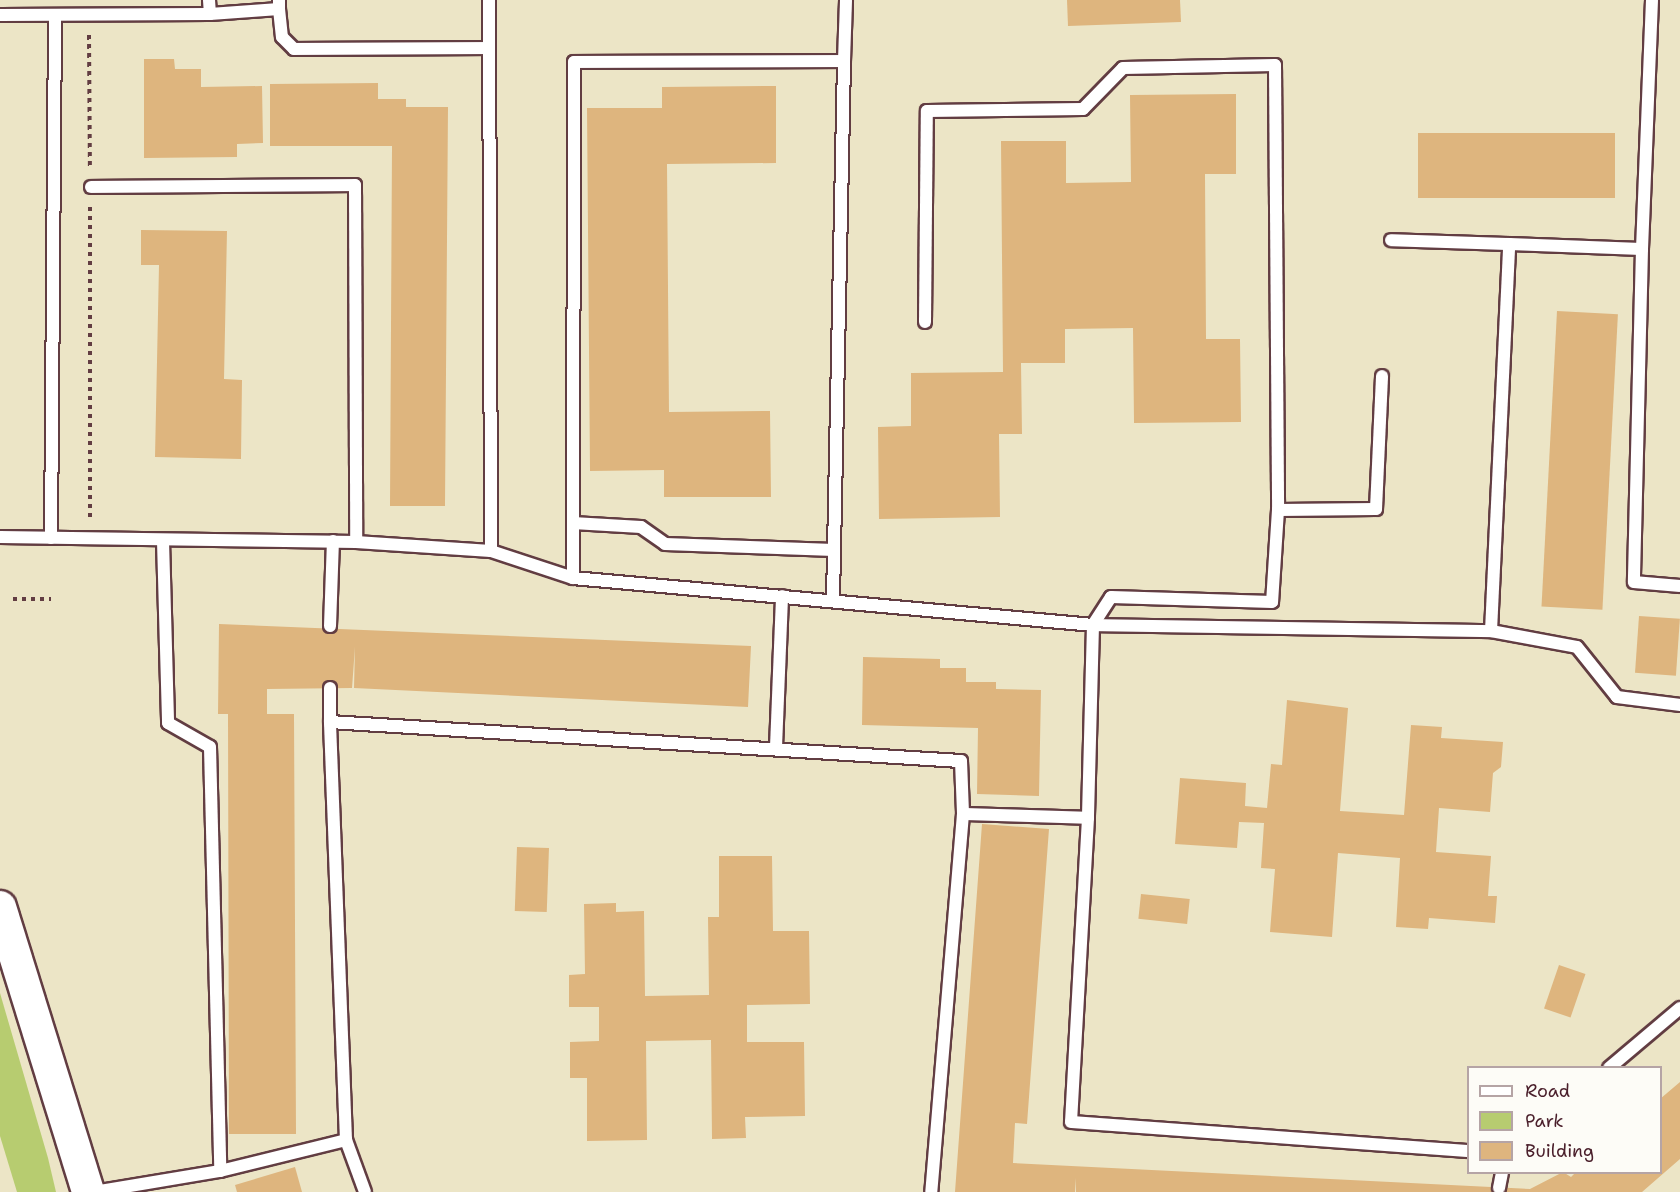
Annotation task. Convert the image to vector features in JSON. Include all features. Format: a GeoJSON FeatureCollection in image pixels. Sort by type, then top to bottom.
{"type":"FeatureCollection","features":[{"type":"Feature","properties":{"kind":"street"},"geometry":{"type":"LineString","coordinates":[[0,908],[88,1192]]}},
{"type":"Feature","properties":{"kind":"lane"},"geometry":{"type":"LineString","coordinates":[[209,0],[210,14]]}},
{"type":"Feature","properties":{"kind":"lane"},"geometry":{"type":"LineString","coordinates":[[489,0],[490,551]]}},
{"type":"Feature","properties":{"kind":"lane"},"geometry":{"type":"LineString","coordinates":[[833,600],[846,0]]}},
{"type":"Feature","properties":{"kind":"lane"},"geometry":{"type":"LineString","coordinates":[[1652,0],[1642,249],[1634,582],[1680,586]]}},
{"type":"Feature","properties":{"kind":"lane"},"geometry":{"type":"LineString","coordinates":[[0,15],[210,14],[279,4],[282,37],[294,49],[488,48]]}},
{"type":"Feature","properties":{"kind":"lane"},"geometry":{"type":"LineString","coordinates":[[51,538],[55,16]]}},
{"type":"Feature","properties":{"kind":"lane"},"geometry":{"type":"LineString","coordinates":[[573,578],[574,62],[844,61]]}},
{"type":"Feature","properties":{"kind":"lane"},"geometry":{"type":"LineString","coordinates":[[925,322],[927,111],[1083,110],[1123,68],[1275,65],[1278,510],[1272,602],[1111,597],[1093,625],[1088,818],[1071,1122],[1467,1151]]}},
{"type":"Feature","properties":{"kind":"lane"},"geometry":{"type":"LineString","coordinates":[[91,187],[355,185],[356,542]]}},
{"type":"Feature","properties":{"kind":"lane"},"geometry":{"type":"LineString","coordinates":[[1391,240],[1642,249]]}},
{"type":"Feature","properties":{"kind":"lane"},"geometry":{"type":"LineString","coordinates":[[1491,631],[1509,244]]}},
{"type":"Feature","properties":{"kind":"lane"},"geometry":{"type":"LineString","coordinates":[[1278,510],[1376,510],[1382,376]]}},
{"type":"Feature","properties":{"kind":"lane"},"geometry":{"type":"LineString","coordinates":[[573,523],[641,527],[665,544],[834,550]]}},
{"type":"Feature","properties":{"kind":"lane"},"geometry":{"type":"LineString","coordinates":[[0,537],[164,541],[333,541],[490,551],[573,578],[1093,625],[1491,631],[1578,647],[1617,697],[1680,705]]}},
{"type":"Feature","properties":{"kind":"lane"},"geometry":{"type":"LineString","coordinates":[[164,541],[168,723],[210,747],[220,1171]]}},
{"type":"Feature","properties":{"kind":"lane"},"geometry":{"type":"LineString","coordinates":[[330,626],[333,541]]}},
{"type":"Feature","properties":{"kind":"lane"},"geometry":{"type":"LineString","coordinates":[[776,747],[782,596]]}},
{"type":"Feature","properties":{"kind":"lane"},"geometry":{"type":"LineString","coordinates":[[330,688],[346,1140],[365,1192]]}},
{"type":"Feature","properties":{"kind":"lane"},"geometry":{"type":"LineString","coordinates":[[330,722],[776,747],[961,761],[963,814],[931,1192]]}},
{"type":"Feature","properties":{"kind":"lane"},"geometry":{"type":"LineString","coordinates":[[963,814],[1088,818]]}},
{"type":"Feature","properties":{"kind":"lane"},"geometry":{"type":"LineString","coordinates":[[1611,1066],[1680,1008]]}},
{"type":"Feature","properties":{"kind":"lane"},"geometry":{"type":"LineString","coordinates":[[94,1192],[220,1171],[346,1140]]}},
{"type":"Feature","properties":{"kind":"lane"},"geometry":{"type":"LineString","coordinates":[[1499,1188],[1502,1174]]}},
{"type":"Feature","properties":{"kind":"path"},"geometry":{"type":"LineString","coordinates":[[89,16],[90,539]]}},
{"type":"Feature","properties":{"kind":"path"},"geometry":{"type":"LineString","coordinates":[[14,599],[51,599]]}},
{"type":"Feature","properties":{"kind":"green space"},"geometry":{"type":"Polygon","coordinates":[[[0,993],[56,1192],[17,1192],[0,1136],[0,993]]]}},
{"type":"Feature","properties":{"kind":"building"},"geometry":{"type":"Polygon","coordinates":[[[1067,0],[1180,0],[1181,22],[1068,26],[1067,0]]]}},
{"type":"Feature","properties":{"kind":"building"},"geometry":{"type":"Polygon","coordinates":[[[144,59],[174,59],[175,69],[201,69],[201,87],[262,86],[263,143],[237,144],[237,157],[144,158],[144,59]]]}},
{"type":"Feature","properties":{"kind":"building"},"geometry":{"type":"Polygon","coordinates":[[[378,83],[378,99],[406,99],[406,107],[448,107],[445,506],[390,506],[392,146],[270,146],[270,84],[378,83]]]}},
{"type":"Feature","properties":{"kind":"building"},"geometry":{"type":"Polygon","coordinates":[[[776,86],[776,163],[667,164],[669,412],[770,411],[771,497],[664,497],[664,470],[590,471],[587,108],[662,108],[662,87],[776,86]]]}},
{"type":"Feature","properties":{"kind":"building"},"geometry":{"type":"Polygon","coordinates":[[[1236,94],[1236,174],[1205,174],[1206,339],[1240,339],[1241,422],[1134,423],[1133,328],[1065,329],[1065,363],[1021,363],[1022,434],[999,434],[1000,517],[879,519],[878,427],[911,426],[911,373],[1003,372],[1001,141],[1066,141],[1066,183],[1131,182],[1130,95],[1236,94]]]}},
{"type":"Feature","properties":{"kind":"building"},"geometry":{"type":"Polygon","coordinates":[[[1418,133],[1615,133],[1615,198],[1418,198],[1418,133]]]}},
{"type":"Feature","properties":{"kind":"building"},"geometry":{"type":"Polygon","coordinates":[[[141,230],[227,231],[224,379],[242,380],[241,459],[155,457],[159,265],[141,265],[141,230]]]}},
{"type":"Feature","properties":{"kind":"building"},"geometry":{"type":"Polygon","coordinates":[[[1557,311],[1618,314],[1602,610],[1542,607],[1557,311]]]}},
{"type":"Feature","properties":{"kind":"building"},"geometry":{"type":"Polygon","coordinates":[[[1639,616],[1680,619],[1676,676],[1635,673],[1639,616]]]}},
{"type":"Feature","properties":{"kind":"building"},"geometry":{"type":"Polygon","coordinates":[[[219,624],[751,646],[748,707],[354,688],[355,647],[352,688],[267,689],[267,714],[294,714],[296,1134],[229,1134],[228,714],[218,714],[219,624]]]}},
{"type":"Feature","properties":{"kind":"building"},"geometry":{"type":"Polygon","coordinates":[[[863,657],[940,659],[940,668],[966,668],[966,682],[996,682],[996,689],[1041,690],[1039,796],[977,794],[978,728],[862,725],[863,657]]]}},
{"type":"Feature","properties":{"kind":"building"},"geometry":{"type":"Polygon","coordinates":[[[1287,700],[1348,708],[1340,811],[1404,815],[1411,725],[1442,727],[1441,738],[1503,742],[1501,767],[1493,773],[1490,812],[1439,808],[1436,852],[1491,856],[1488,896],[1497,896],[1495,923],[1429,918],[1428,929],[1396,927],[1400,858],[1338,853],[1332,937],[1270,932],[1275,869],[1261,868],[1264,823],[1239,822],[1237,848],[1175,844],[1180,778],[1246,783],[1245,806],[1267,808],[1271,764],[1282,765],[1287,700]]]}},
{"type":"Feature","properties":{"kind":"building"},"geometry":{"type":"Polygon","coordinates":[[[982,824],[1049,829],[1027,1124],[1015,1123],[1013,1163],[1530,1189],[1559,1174],[1571,1177],[1574,1174],[1662,1174],[1662,1097],[1680,1082],[1680,1159],[1642,1192],[1076,1192],[1076,1178],[1075,1192],[955,1192],[982,824]]]}},
{"type":"Feature","properties":{"kind":"building"},"geometry":{"type":"Polygon","coordinates":[[[517,847],[549,848],[547,912],[515,911],[517,847]]]}},
{"type":"Feature","properties":{"kind":"building"},"geometry":{"type":"Polygon","coordinates":[[[719,856],[772,856],[773,931],[809,931],[810,1004],[747,1005],[747,1042],[804,1042],[805,1116],[745,1117],[746,1138],[712,1139],[711,1040],[646,1041],[647,1140],[587,1141],[587,1078],[570,1078],[570,1042],[599,1041],[599,1007],[569,1007],[569,975],[585,974],[584,904],[616,903],[616,912],[644,911],[645,996],[709,995],[708,917],[719,917],[719,856]]]}},
{"type":"Feature","properties":{"kind":"building"},"geometry":{"type":"Polygon","coordinates":[[[1141,894],[1190,899],[1187,924],[1138,919],[1141,894]]]}},
{"type":"Feature","properties":{"kind":"building"},"geometry":{"type":"Polygon","coordinates":[[[1559,965],[1585,974],[1570,1018],[1544,1008],[1559,965]]]}},
{"type":"Feature","properties":{"kind":"building"},"geometry":{"type":"Polygon","coordinates":[[[295,1167],[302,1192],[237,1192],[235,1185],[295,1167]]]}}]}
